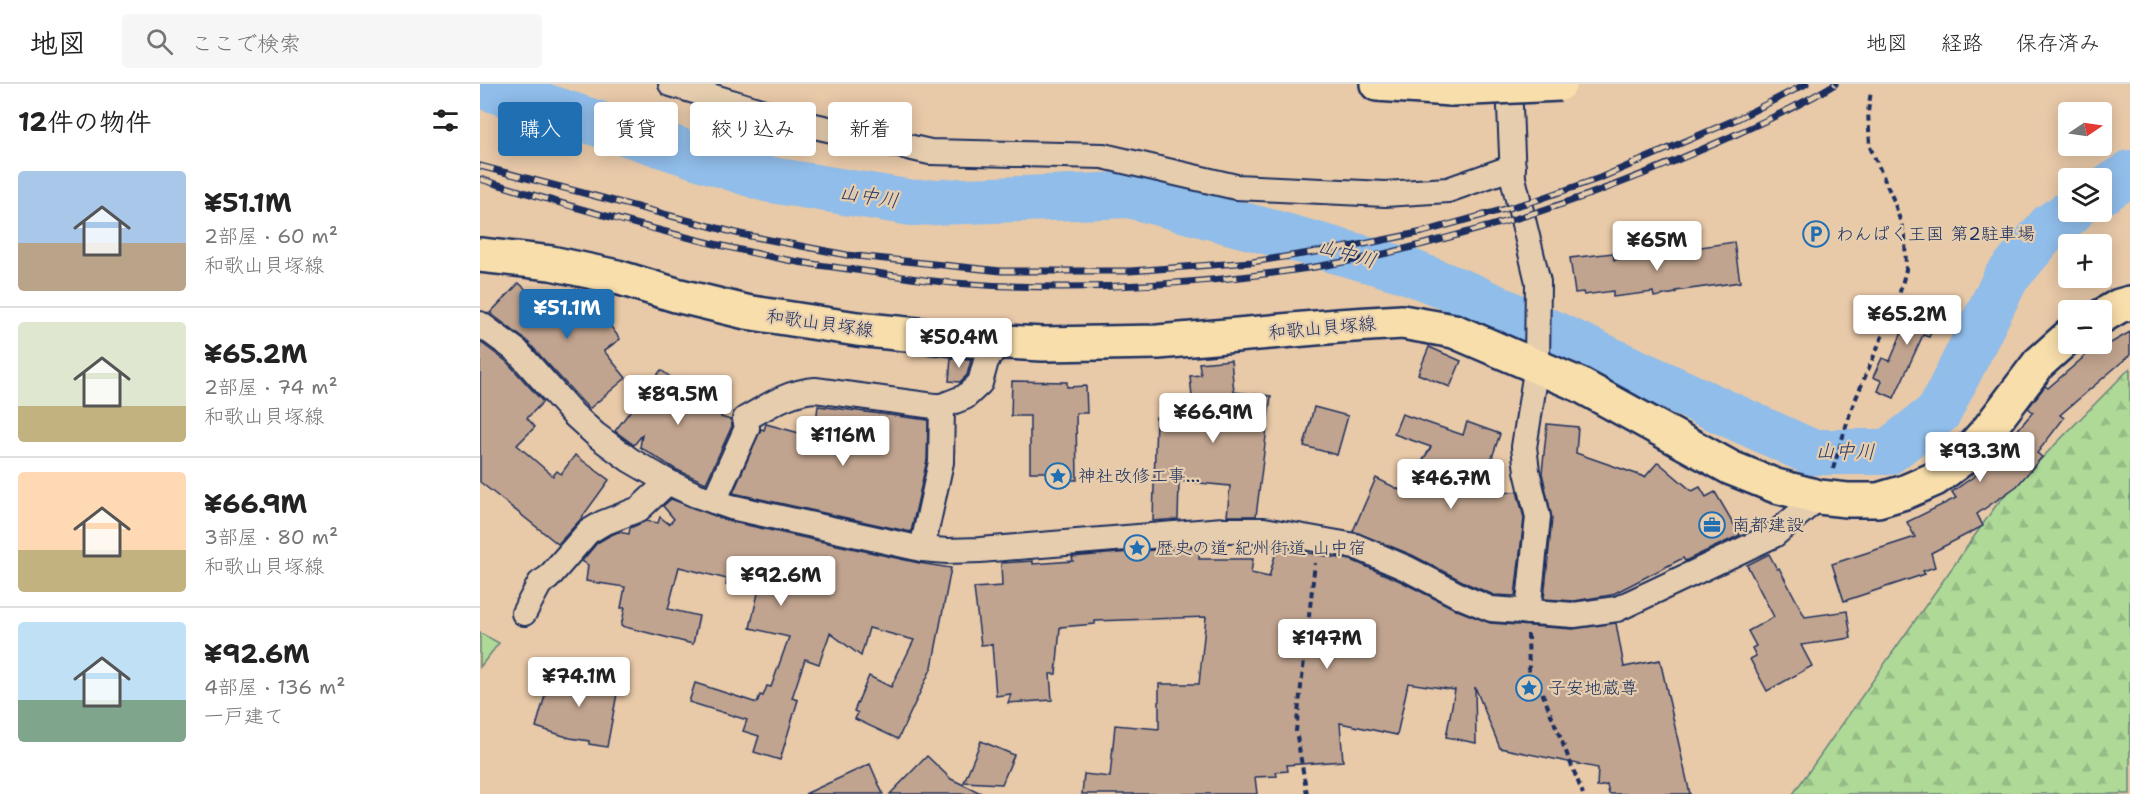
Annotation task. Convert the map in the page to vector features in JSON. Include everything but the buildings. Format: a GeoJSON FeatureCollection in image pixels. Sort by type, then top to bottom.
{"type":"FeatureCollection","features":[{"type":"Feature","properties":{"kind":"main road"},"geometry":{"type":"LineString","coordinates":[[1377,84],[1451,89],[1560,84]]}},
{"type":"Feature","properties":{"kind":"main road","name":"和歌山貝塚線"},"geometry":{"type":"LineString","coordinates":[[480,255],[551,263],[617,277],[676,296],[746,312],[856,329],[999,342],[1043,344],[1158,342],[1402,322],[1454,331],[1537,354],[1580,385],[1731,468],[1776,486],[1826,484],[1847,500],[1878,500],[1905,492],[1935,479],[1963,458],[1989,429],[2039,363],[2058,347]]}},
{"type":"Feature","properties":{"kind":"main road"},"geometry":{"type":"LineString","coordinates":[[2112,310],[2130,303]]}},
{"type":"Feature","properties":{"kind":"street"},"geometry":{"type":"LineString","coordinates":[[670,84],[797,122],[930,152],[1103,156],[1236,187],[1385,194],[1448,190],[1513,166]]}},
{"type":"Feature","properties":{"kind":"street"},"geometry":{"type":"LineString","coordinates":[[1509,84],[1513,178],[1538,282],[1537,354],[1524,447],[1538,517],[1528,612]]}},
{"type":"Feature","properties":{"kind":"street"},"geometry":{"type":"LineString","coordinates":[[480,324],[517,351],[573,414],[596,435],[630,460],[668,482],[731,507],[922,549],[980,550],[1223,530],[1264,530],[1355,546],[1406,567],[1462,597],[1491,609],[1574,615],[1617,609],[1774,535],[1826,484]]}},
{"type":"Feature","properties":{"kind":"street"},"geometry":{"type":"LineString","coordinates":[[714,501],[747,428],[745,419],[781,398],[815,390],[942,406],[965,398],[980,383],[986,361],[999,342]]}},
{"type":"Feature","properties":{"kind":"street"},"geometry":{"type":"LineString","coordinates":[[922,549],[941,462],[942,406]]}},
{"type":"Feature","properties":{"kind":"street"},"geometry":{"type":"LineString","coordinates":[[524,613],[540,583],[548,578],[588,532],[603,523],[639,509],[668,482]]}},
{"type":"Feature","properties":{"kind":"path"},"geometry":{"type":"LineString","coordinates":[[1826,484],[1851,410],[1898,299],[1906,270],[1905,236],[1894,201],[1870,147],[1868,112],[1871,91]]}},
{"type":"Feature","properties":{"kind":"path"},"geometry":{"type":"LineString","coordinates":[[1307,794],[1296,731],[1318,538]]}},
{"type":"Feature","properties":{"kind":"path"},"geometry":{"type":"LineString","coordinates":[[1528,612],[1529,673],[1542,692],[1583,794]]}},
{"type":"Feature","properties":{"kind":"green space"},"geometry":{"type":"Polygon","coordinates":[[[2130,368],[2130,794],[1793,794],[1997,504],[2130,368]]]}},
{"type":"Feature","properties":{"kind":"green space"},"geometry":{"type":"Polygon","coordinates":[[[480,633],[499,643],[480,667],[480,633]]]}},
{"type":"Feature","properties":{"kind":"waterway","name":"山中川"},"geometry":{"type":"LineString","coordinates":[[480,85],[766,179],[912,203],[1129,195],[1281,235],[1405,270],[1471,296],[1811,452],[1888,452],[1939,412],[2006,278],[2050,226],[2058,221]]}},
{"type":"Feature","properties":{"kind":"waterway","name":"山中川"},"geometry":{"type":"LineString","coordinates":[[2112,185],[2130,173]]}},
{"type":"Feature","properties":{"kind":"railway"},"geometry":{"type":"LineString","coordinates":[[480,166],[740,234],[847,255],[1001,271],[1130,271],[1252,262],[1354,246],[1423,232],[1537,200],[1600,178],[1737,119],[1806,84]]}},
{"type":"Feature","properties":{"kind":"railway"},"geometry":{"type":"LineString","coordinates":[[480,179],[594,213],[787,260],[954,283],[1056,287],[1158,284],[1311,268],[1361,259],[1504,222],[1590,194],[1673,162],[1769,119],[1835,84]]}},
{"type":"Feature","properties":{"kind":"place","name":"わんぱく王国 第2駐車場"},"geometry":{"type":"Point","coordinates":[1816,234]}},
{"type":"Feature","properties":{"kind":"place","name":"神社改修工事…"},"geometry":{"type":"Point","coordinates":[1058,476]}},
{"type":"Feature","properties":{"kind":"place","name":"南都建設"},"geometry":{"type":"Point","coordinates":[1712,525]}},
{"type":"Feature","properties":{"kind":"place","name":"歴史の道 紀州街道 山中宿"},"geometry":{"type":"Point","coordinates":[1137,548]}},
{"type":"Feature","properties":{"kind":"place","name":"子安地蔵尊"},"geometry":{"type":"Point","coordinates":[1529,688]}}]}
